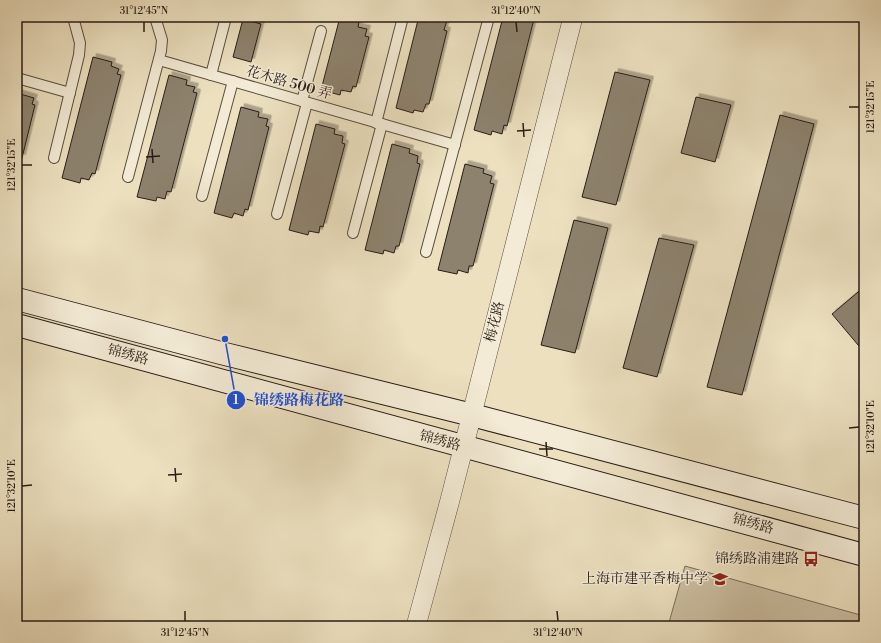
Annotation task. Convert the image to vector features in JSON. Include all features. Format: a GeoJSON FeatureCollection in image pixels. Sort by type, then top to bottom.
{"type":"FeatureCollection","features":[{"type":"Feature","properties":{"kind":"main road","name":"锦绣路"},"geometry":{"type":"LineString","coordinates":[[17,299],[472,415],[864,518]]}},
{"type":"Feature","properties":{"kind":"main road","name":"锦绣路"},"geometry":{"type":"LineString","coordinates":[[17,325],[864,555]]}},
{"type":"Feature","properties":{"kind":"street","name":"梅花路"},"geometry":{"type":"LineString","coordinates":[[416,626],[464,447],[573,17]]}},
{"type":"Feature","properties":{"kind":"lane"},"geometry":{"type":"LineString","coordinates":[[54,158],[79,55],[80,43],[74,17]]}},
{"type":"Feature","properties":{"kind":"lane"},"geometry":{"type":"LineString","coordinates":[[128,177],[159,60],[162,40],[155,17]]}},
{"type":"Feature","properties":{"kind":"lane"},"geometry":{"type":"LineString","coordinates":[[211,75],[226,17]]}},
{"type":"Feature","properties":{"kind":"lane"},"geometry":{"type":"LineString","coordinates":[[353,233],[403,17]]}},
{"type":"Feature","properties":{"kind":"lane"},"geometry":{"type":"LineString","coordinates":[[426,252],[489,17]]}},
{"type":"Feature","properties":{"kind":"lane"},"geometry":{"type":"LineString","coordinates":[[277,214],[321,31]]}},
{"type":"Feature","properties":{"kind":"lane","name":"花木路 500 弄"},"geometry":{"type":"LineString","coordinates":[[159,60],[455,145]]}},
{"type":"Feature","properties":{"kind":"lane"},"geometry":{"type":"LineString","coordinates":[[17,78],[70,92]]}},
{"type":"Feature","properties":{"kind":"lane"},"geometry":{"type":"LineString","coordinates":[[202,196],[233,81]]}},
{"type":"Feature","properties":{"kind":"shaded area","name":"上海市建平香梅中学"},"geometry":{"type":"Polygon","coordinates":[[[685,566],[864,616],[864,626],[668,626],[685,566]]]}},
{"type":"Feature","properties":{"kind":"building"},"geometry":{"type":"Polygon","coordinates":[[[340,17],[359,22],[358,27],[367,29],[365,36],[369,37],[356,87],[353,86],[351,92],[341,90],[340,95],[321,90],[340,17]]]}},
{"type":"Feature","properties":{"kind":"building"},"geometry":{"type":"Polygon","coordinates":[[[428,17],[448,17],[444,30],[447,31],[429,104],[426,104],[423,112],[414,110],[413,113],[396,108],[418,20],[427,22],[428,17]]]}},
{"type":"Feature","properties":{"kind":"building"},"geometry":{"type":"Polygon","coordinates":[[[503,17],[527,17],[534,19],[507,126],[504,125],[502,134],[492,131],[491,135],[474,130],[503,17]]]}},
{"type":"Feature","properties":{"kind":"building"},"geometry":{"type":"Polygon","coordinates":[[[243,19],[261,24],[251,62],[233,57],[243,19]]]}},
{"type":"Feature","properties":{"kind":"building"},"geometry":{"type":"Polygon","coordinates":[[[93,57],[112,62],[111,66],[119,69],[117,74],[121,75],[95,174],[92,173],[89,180],[81,178],[80,183],[62,178],[93,57]]]}},
{"type":"Feature","properties":{"kind":"building"},"geometry":{"type":"Polygon","coordinates":[[[615,72],[650,80],[616,205],[582,197],[615,72]]]}},
{"type":"Feature","properties":{"kind":"building"},"geometry":{"type":"Polygon","coordinates":[[[169,75],[187,80],[186,85],[195,87],[193,92],[197,93],[171,192],[167,191],[165,199],[157,197],[156,201],[137,197],[169,75]]]}},
{"type":"Feature","properties":{"kind":"building"},"geometry":{"type":"Polygon","coordinates":[[[17,93],[34,98],[32,104],[35,105],[22,158],[17,157],[17,93]]]}},
{"type":"Feature","properties":{"kind":"building"},"geometry":{"type":"Polygon","coordinates":[[[696,97],[731,105],[715,162],[681,153],[696,97]]]}},
{"type":"Feature","properties":{"kind":"building"},"geometry":{"type":"Polygon","coordinates":[[[241,107],[259,112],[258,117],[268,119],[266,126],[269,127],[248,210],[245,209],[243,216],[234,213],[232,218],[214,213],[241,107]]]}},
{"type":"Feature","properties":{"kind":"building"},"geometry":{"type":"Polygon","coordinates":[[[780,115],[814,124],[742,395],[707,387],[780,115]]]}},
{"type":"Feature","properties":{"kind":"building"},"geometry":{"type":"Polygon","coordinates":[[[316,124],[335,129],[334,134],[343,136],[342,143],[345,144],[323,227],[320,226],[319,233],[309,231],[308,235],[289,230],[316,124]]]}},
{"type":"Feature","properties":{"kind":"building"},"geometry":{"type":"Polygon","coordinates":[[[392,144],[410,149],[409,153],[418,156],[417,163],[420,164],[399,246],[396,246],[394,253],[384,250],[383,254],[365,250],[392,144]]]}},
{"type":"Feature","properties":{"kind":"building"},"geometry":{"type":"Polygon","coordinates":[[[465,164],[484,169],[483,173],[492,176],[490,183],[494,184],[473,266],[469,266],[468,273],[458,270],[457,274],[438,270],[465,164]]]}},
{"type":"Feature","properties":{"kind":"building"},"geometry":{"type":"Polygon","coordinates":[[[574,220],[608,228],[575,353],[541,345],[574,220]]]}},
{"type":"Feature","properties":{"kind":"building"},"geometry":{"type":"Polygon","coordinates":[[[659,238],[694,245],[657,377],[623,368],[659,238]]]}},
{"type":"Feature","properties":{"kind":"building"},"geometry":{"type":"Polygon","coordinates":[[[864,287],[864,352],[832,314],[864,287]]]}},
{"type":"Feature","properties":{"kind":"place","name":"锦绣路梅花路"},"geometry":{"type":"Point","coordinates":[225,339]}},
{"type":"Feature","properties":{"kind":"place","name":"锦绣路浦建路"},"geometry":{"type":"Point","coordinates":[811,559]}},
{"type":"Feature","properties":{"kind":"place","name":"上海市建平香梅中学"},"geometry":{"type":"Point","coordinates":[720,579]}}]}
